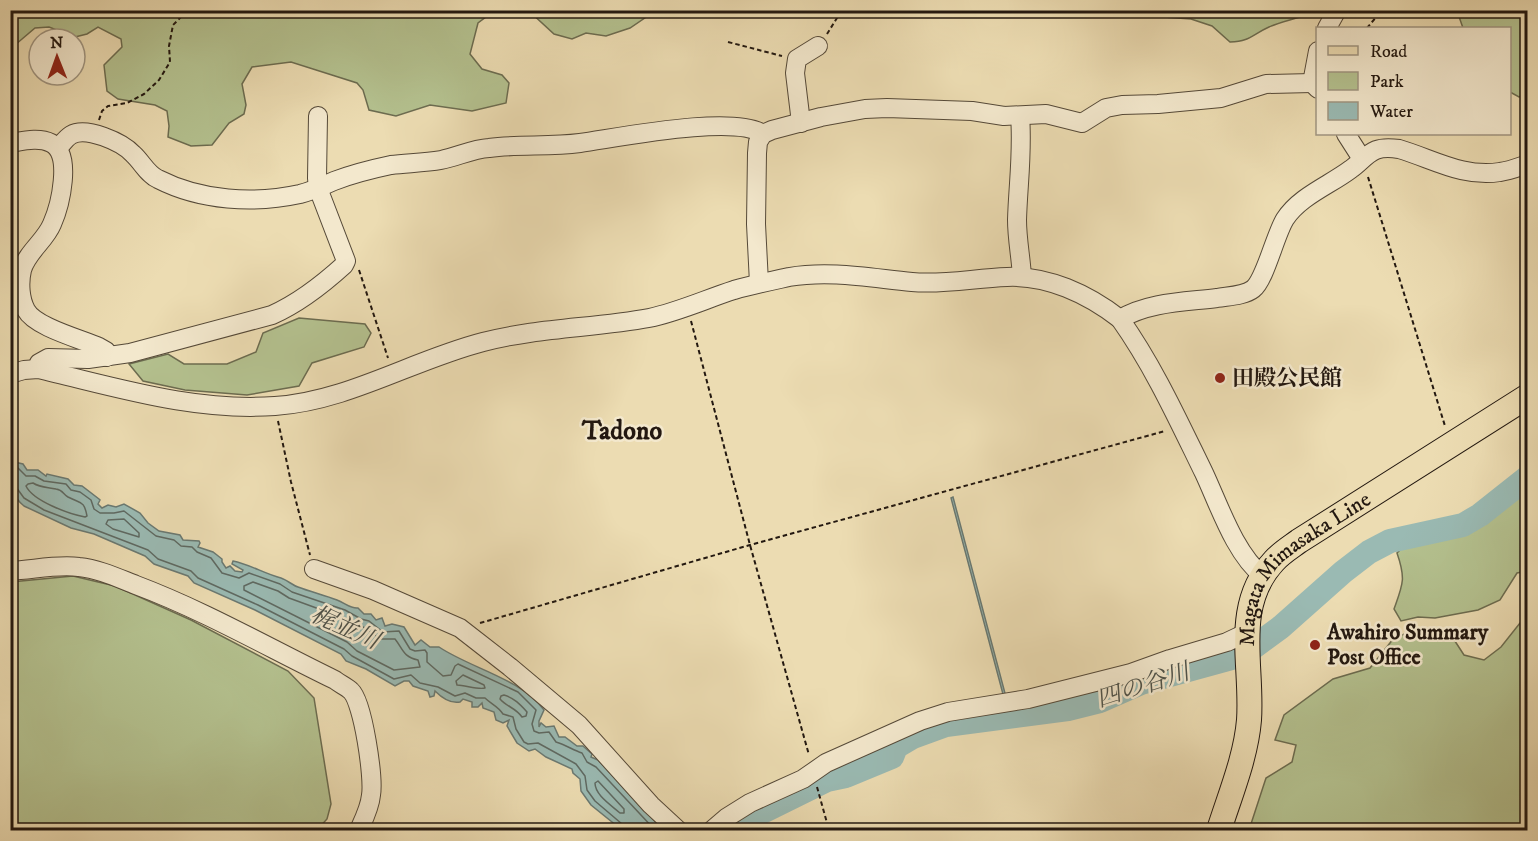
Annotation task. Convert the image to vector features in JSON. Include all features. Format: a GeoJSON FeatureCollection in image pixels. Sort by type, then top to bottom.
{"type":"FeatureCollection","features":[{"type":"Feature","properties":{"kind":"main road","name":"Magata Mimasaka Line"},"geometry":{"type":"LineString","coordinates":[[1219,831],[1243,753],[1249,721],[1247,645],[1254,594],[1263,576],[1275,560],[1299,541],[1527,396]]}},
{"type":"Feature","properties":{"kind":"street"},"geometry":{"type":"LineString","coordinates":[[1328,27],[1336,10]]}},
{"type":"Feature","properties":{"kind":"street"},"geometry":{"type":"LineString","coordinates":[[801,123],[795,73],[797,58],[818,46]]}},
{"type":"Feature","properties":{"kind":"street"},"geometry":{"type":"LineString","coordinates":[[58,148],[76,133],[96,134],[122,145],[150,174],[159,180],[207,196],[232,199],[284,197],[366,171],[392,165],[443,159],[487,148],[578,143],[707,127],[751,129],[763,134],[854,111],[886,108],[972,111],[993,115],[1046,114],[1082,123],[1106,108],[1122,105],[1221,98],[1266,84],[1315,86],[1316,68]]}},
{"type":"Feature","properties":{"kind":"street"},"geometry":{"type":"LineString","coordinates":[[38,369],[39,363],[48,358],[107,357],[272,315],[291,306],[319,286],[346,261],[316,178],[318,116]]}},
{"type":"Feature","properties":{"kind":"street"},"geometry":{"type":"LineString","coordinates":[[1020,116],[1021,153],[1017,224],[1022,277]]}},
{"type":"Feature","properties":{"kind":"street"},"geometry":{"type":"LineString","coordinates":[[759,283],[756,224],[757,153],[758,142],[763,134]]}},
{"type":"Feature","properties":{"kind":"street"},"geometry":{"type":"LineString","coordinates":[[1347,135],[1362,159]]}},
{"type":"Feature","properties":{"kind":"street"},"geometry":{"type":"LineString","coordinates":[[10,143],[39,140],[50,142],[58,148],[62,155],[63,170],[57,208],[52,224],[23,267],[22,299],[32,317],[99,347],[106,351],[107,357]]}},
{"type":"Feature","properties":{"kind":"street"},"geometry":{"type":"LineString","coordinates":[[1119,319],[1134,310],[1239,295],[1253,289],[1262,276],[1285,219],[1294,208],[1376,150],[1390,147],[1410,152],[1453,169],[1477,174],[1501,172],[1527,164]]}},
{"type":"Feature","properties":{"kind":"street"},"geometry":{"type":"LineString","coordinates":[[10,374],[38,369],[177,402],[226,407],[277,406],[335,395],[455,350],[486,341],[652,317],[759,283],[793,277],[829,274],[913,282],[948,282],[1022,277],[1077,292],[1099,303],[1119,319],[1138,346],[1180,423],[1236,541],[1253,568],[1263,576]]}},
{"type":"Feature","properties":{"kind":"street"},"geometry":{"type":"LineString","coordinates":[[10,571],[53,566],[80,567],[100,572],[162,595],[219,621],[335,680],[351,691],[358,700],[372,782],[371,796],[359,831]]}},
{"type":"Feature","properties":{"kind":"street"},"geometry":{"type":"LineString","coordinates":[[314,569],[373,590],[460,628],[579,725],[651,805],[678,831]]}},
{"type":"Feature","properties":{"kind":"street"},"geometry":{"type":"LineString","coordinates":[[712,831],[726,818],[750,803],[803,779],[826,763],[920,721],[948,712],[1028,699],[1101,681],[1227,642],[1247,645]]}},
{"type":"Feature","properties":{"kind":"path"},"geometry":{"type":"LineString","coordinates":[[96,134],[102,111],[108,106],[127,103],[144,94],[159,80],[170,62],[169,46],[172,25],[188,10]]}},
{"type":"Feature","properties":{"kind":"path"},"geometry":{"type":"LineString","coordinates":[[818,46],[842,10]]}},
{"type":"Feature","properties":{"kind":"path"},"geometry":{"type":"LineString","coordinates":[[1368,27],[1382,10]]}},
{"type":"Feature","properties":{"kind":"path"},"geometry":{"type":"LineString","coordinates":[[728,42],[797,58]]}},
{"type":"Feature","properties":{"kind":"path"},"geometry":{"type":"LineString","coordinates":[[1362,159],[1451,443]]}},
{"type":"Feature","properties":{"kind":"path"},"geometry":{"type":"LineString","coordinates":[[356,264],[394,373]]}},
{"type":"Feature","properties":{"kind":"path"},"geometry":{"type":"LineString","coordinates":[[687,307],[813,771]]}},
{"type":"Feature","properties":{"kind":"path"},"geometry":{"type":"LineString","coordinates":[[277,406],[277,418],[291,482],[314,569]]}},
{"type":"Feature","properties":{"kind":"path"},"geometry":{"type":"LineString","coordinates":[[460,628],[1166,430],[1180,423]]}},
{"type":"Feature","properties":{"kind":"path"},"geometry":{"type":"LineString","coordinates":[[821,799],[829,831]]}},
{"type":"Feature","properties":{"kind":"green space"},"geometry":{"type":"Polygon","coordinates":[[[1314,10],[1269,27],[1247,39],[1230,42],[1212,26],[1191,19],[1150,16],[1125,11],[1314,10]]]}},
{"type":"Feature","properties":{"kind":"green space"},"geometry":{"type":"Polygon","coordinates":[[[12,11],[494,11],[478,23],[470,54],[482,69],[502,75],[509,83],[506,103],[472,111],[430,105],[396,116],[369,110],[363,90],[357,83],[291,62],[252,67],[242,84],[246,105],[244,114],[229,123],[212,145],[191,146],[168,137],[167,111],[155,105],[118,99],[107,91],[104,65],[122,47],[121,39],[98,27],[87,34],[87,27],[27,27],[27,35],[15,45],[11,44],[12,11]]]}},
{"type":"Feature","properties":{"kind":"green space"},"geometry":{"type":"Polygon","coordinates":[[[529,11],[655,11],[630,28],[606,36],[586,33],[572,39],[554,34],[529,11]]]}},
{"type":"Feature","properties":{"kind":"green space"},"geometry":{"type":"Polygon","coordinates":[[[1457,11],[1527,11],[1527,95],[1519,97],[1511,93],[1511,27],[1463,27],[1457,11]]]}},
{"type":"Feature","properties":{"kind":"green space"},"geometry":{"type":"Polygon","coordinates":[[[299,318],[365,324],[371,333],[364,347],[312,363],[299,386],[247,395],[185,390],[143,381],[129,364],[168,354],[184,364],[227,364],[256,352],[263,333],[299,318]]]}},
{"type":"Feature","properties":{"kind":"green space"},"geometry":{"type":"Polygon","coordinates":[[[1527,483],[1527,571],[1517,573],[1500,600],[1478,610],[1435,618],[1418,617],[1401,621],[1394,609],[1402,581],[1402,569],[1397,553],[1408,542],[1448,535],[1477,523],[1527,483]]]}},
{"type":"Feature","properties":{"kind":"green space"},"geometry":{"type":"Polygon","coordinates":[[[73,576],[115,586],[191,620],[288,671],[314,698],[331,804],[327,819],[317,830],[11,830],[11,582],[73,576]]]}},
{"type":"Feature","properties":{"kind":"green space"},"geometry":{"type":"Polygon","coordinates":[[[1527,617],[1527,830],[1249,830],[1266,778],[1292,762],[1296,745],[1275,740],[1284,715],[1333,679],[1370,668],[1394,638],[1421,628],[1451,635],[1464,655],[1484,660],[1501,647],[1527,617]]]}},
{"type":"Feature","properties":{"kind":"water","name":"梶並川"},"geometry":{"type":"Polygon","coordinates":[[[10,461],[23,464],[27,470],[38,470],[46,476],[47,474],[68,479],[74,485],[82,486],[100,500],[98,504],[102,508],[108,505],[116,507],[124,504],[140,513],[159,531],[180,535],[183,540],[199,541],[198,547],[213,552],[222,559],[226,568],[230,566],[235,571],[242,572],[243,570],[232,564],[233,561],[239,562],[298,587],[358,608],[364,614],[371,614],[376,620],[382,618],[385,626],[392,624],[404,627],[415,645],[421,640],[430,647],[439,647],[509,682],[534,699],[544,710],[539,727],[541,723],[546,727],[554,726],[559,737],[565,737],[577,746],[583,746],[663,830],[622,830],[591,805],[581,791],[580,779],[572,769],[546,757],[535,749],[529,751],[517,743],[507,726],[509,720],[503,723],[496,720],[494,712],[483,708],[482,703],[478,707],[472,707],[472,702],[463,699],[460,702],[449,701],[435,691],[434,696],[430,697],[428,691],[413,686],[409,681],[395,686],[366,669],[346,661],[341,654],[255,610],[194,583],[188,576],[154,564],[145,556],[94,534],[71,528],[24,506],[13,491],[10,461]]]}},
{"type":"Feature","properties":{"kind":"water"},"geometry":{"type":"Polygon","coordinates":[[[953,497],[1006,697],[1004,698],[951,498],[953,497]]]}},
{"type":"Feature","properties":{"kind":"waterway","name":"四の谷川"},"geometry":{"type":"LineString","coordinates":[[730,830],[827,780],[846,776],[892,757],[896,747],[913,737],[946,725],[1068,709],[1100,701],[1141,683],[1243,655],[1281,627],[1369,552],[1390,541],[1463,525],[1480,515],[1528,477]]}},
{"type":"Feature","properties":{"kind":"place","name":"田殿公民館"},"geometry":{"type":"Point","coordinates":[1220,378]}},
{"type":"Feature","properties":{"kind":"place","name":"Awahiro Summary Post Office"},"geometry":{"type":"Point","coordinates":[1315,645]}},
{"type":"Feature","properties":{"kind":"district","name":"Tadono"},"geometry":{"type":"Point","coordinates":[622,431]}}]}
